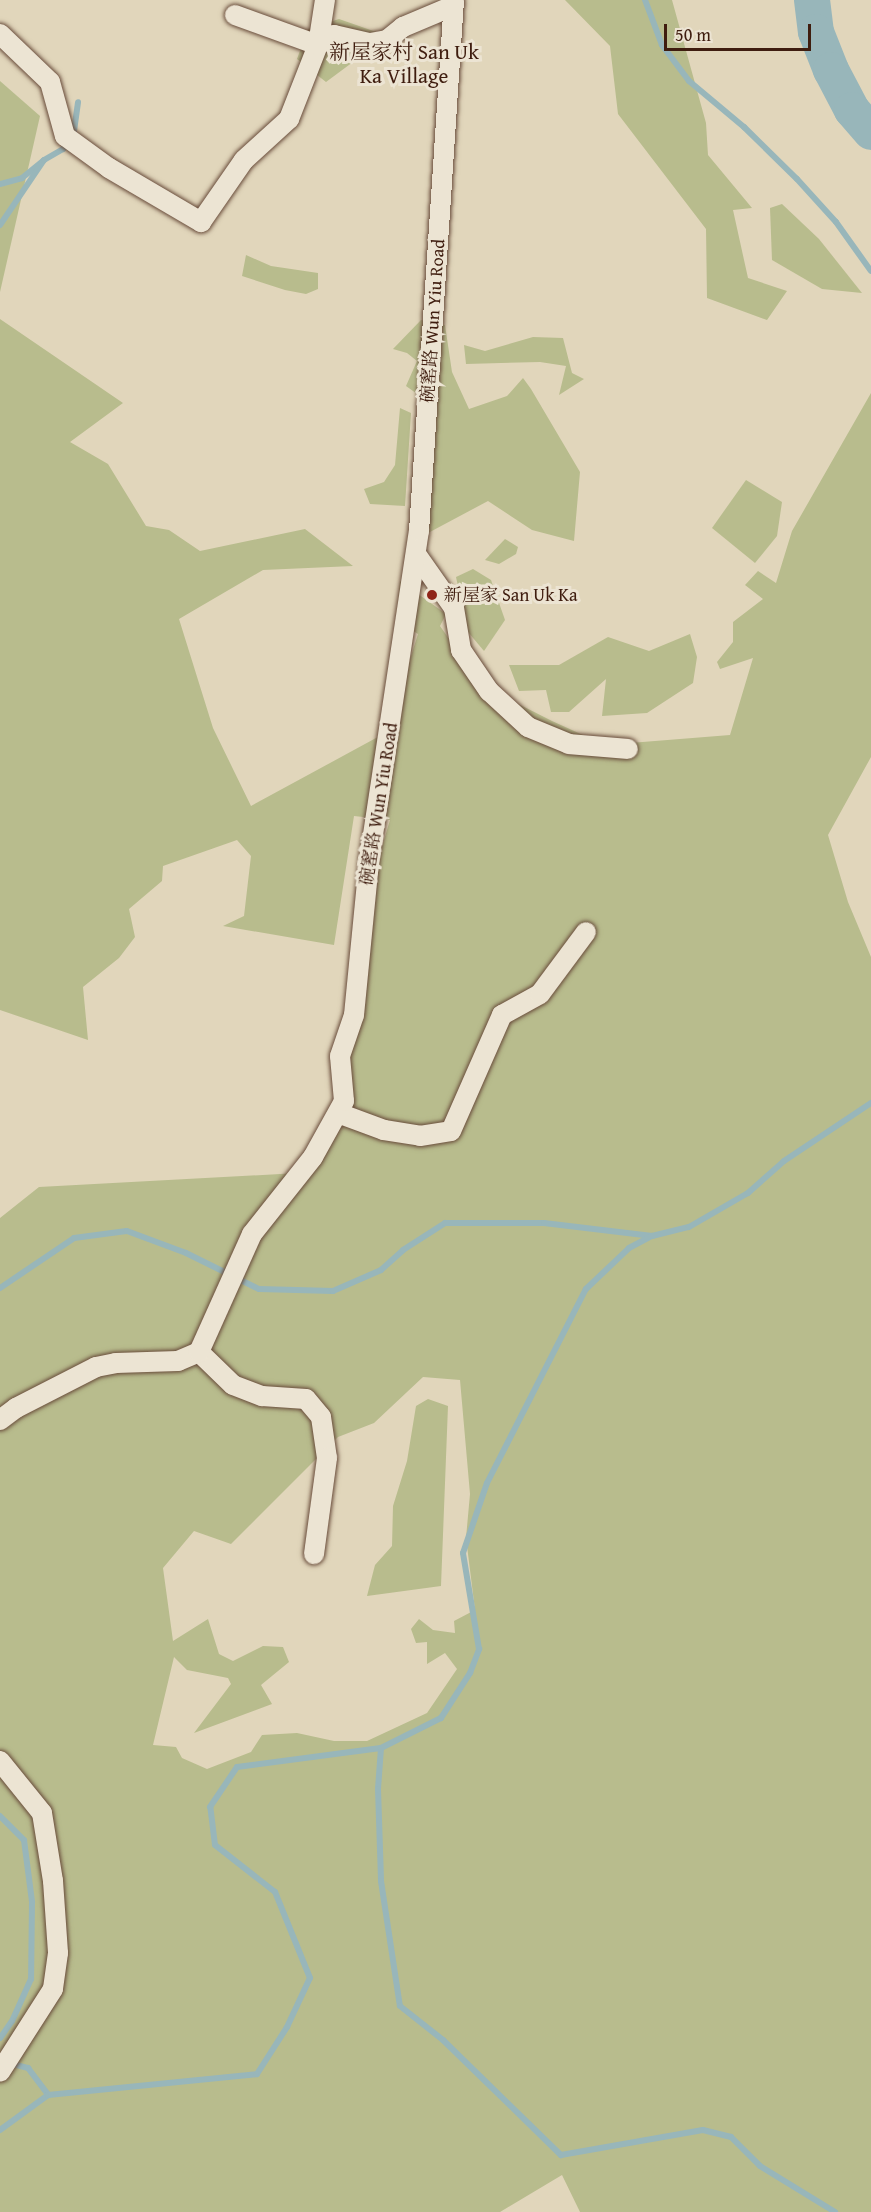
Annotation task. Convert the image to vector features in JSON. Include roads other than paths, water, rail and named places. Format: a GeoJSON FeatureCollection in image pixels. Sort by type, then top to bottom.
{"type":"FeatureCollection","features":[{"type":"Feature","properties":{"kind":"street"},"geometry":{"type":"LineString","coordinates":[[0,34],[50,82],[65,136],[82,146],[109,168],[201,222],[244,160],[289,119],[318,45],[325,0]]}},
{"type":"Feature","properties":{"kind":"street"},"geometry":{"type":"LineString","coordinates":[[318,45],[334,35],[370,43],[387,40],[403,27],[453,3]]}},
{"type":"Feature","properties":{"kind":"street","name":"碗窰路 Wun Yiu Road"},"geometry":{"type":"LineString","coordinates":[[199,1352],[252,1234],[313,1157],[344,1101],[340,1056],[354,1015],[369,861],[416,554],[442,161],[448,118],[453,3]]}},
{"type":"Feature","properties":{"kind":"street"},"geometry":{"type":"LineString","coordinates":[[235,15],[318,45]]}},
{"type":"Feature","properties":{"kind":"street"},"geometry":{"type":"LineString","coordinates":[[416,554],[454,608],[461,650],[489,691],[528,727],[569,744],[628,749]]}},
{"type":"Feature","properties":{"kind":"street"},"geometry":{"type":"LineString","coordinates":[[338,1113],[384,1130],[420,1136],[451,1131],[502,1015],[540,994],[586,932]]}},
{"type":"Feature","properties":{"kind":"street"},"geometry":{"type":"LineString","coordinates":[[0,1420],[16,1408],[96,1367],[116,1362],[178,1361],[199,1352],[233,1385],[262,1396],[306,1399],[321,1417],[327,1458],[314,1554]]}},
{"type":"Feature","properties":{"kind":"street"},"geometry":{"type":"LineString","coordinates":[[0,1761],[42,1813],[54,1881],[58,1953],[53,1989],[0,2072]]}},
{"type":"Feature","properties":{"kind":"waterway"},"geometry":{"type":"LineString","coordinates":[[645,0],[662,45],[689,81],[744,127],[797,179],[836,222],[871,271]]}},
{"type":"Feature","properties":{"kind":"waterway"},"geometry":{"type":"LineString","coordinates":[[812,0],[816,32],[831,70],[852,110],[871,132]]}},
{"type":"Feature","properties":{"kind":"waterway"},"geometry":{"type":"LineString","coordinates":[[0,225],[44,160],[63,149],[74,131],[78,102]]}},
{"type":"Feature","properties":{"kind":"waterway"},"geometry":{"type":"LineString","coordinates":[[0,184],[22,178],[44,160]]}},
{"type":"Feature","properties":{"kind":"waterway"},"geometry":{"type":"LineString","coordinates":[[0,1288],[74,1238],[127,1231],[186,1253],[259,1289],[333,1291],[381,1270],[403,1250],[445,1223],[544,1223],[652,1236],[689,1227],[748,1193],[784,1161],[871,1103]]}},
{"type":"Feature","properties":{"kind":"waterway"},"geometry":{"type":"LineString","coordinates":[[0,2130],[48,2095],[257,2074],[287,2027],[310,1978],[275,1892],[215,1845],[210,1807],[237,1767],[381,1748],[441,1718],[470,1673],[479,1649],[463,1553],[487,1483],[586,1289],[629,1248],[652,1236]]}},
{"type":"Feature","properties":{"kind":"waterway"},"geometry":{"type":"LineString","coordinates":[[381,1748],[378,1789],[381,1881],[400,2006],[443,2040],[561,2155],[703,2130],[731,2137],[760,2166],[835,2212]]}},
{"type":"Feature","properties":{"kind":"waterway"},"geometry":{"type":"LineString","coordinates":[[0,1816],[24,1840],[32,1902],[31,1979],[12,2021],[0,2038]]}},
{"type":"Feature","properties":{"kind":"waterway"},"geometry":{"type":"LineString","coordinates":[[9,2063],[28,2068],[48,2095]]}},
{"type":"Feature","properties":{"kind":"place","name":"新屋家 San Uk Ka"},"geometry":{"type":"Point","coordinates":[432,595]}},
{"type":"Feature","properties":{"kind":"district","name":"新屋家村 San Uk Ka Village"},"geometry":{"type":"Point","coordinates":[404,64]}}]}
